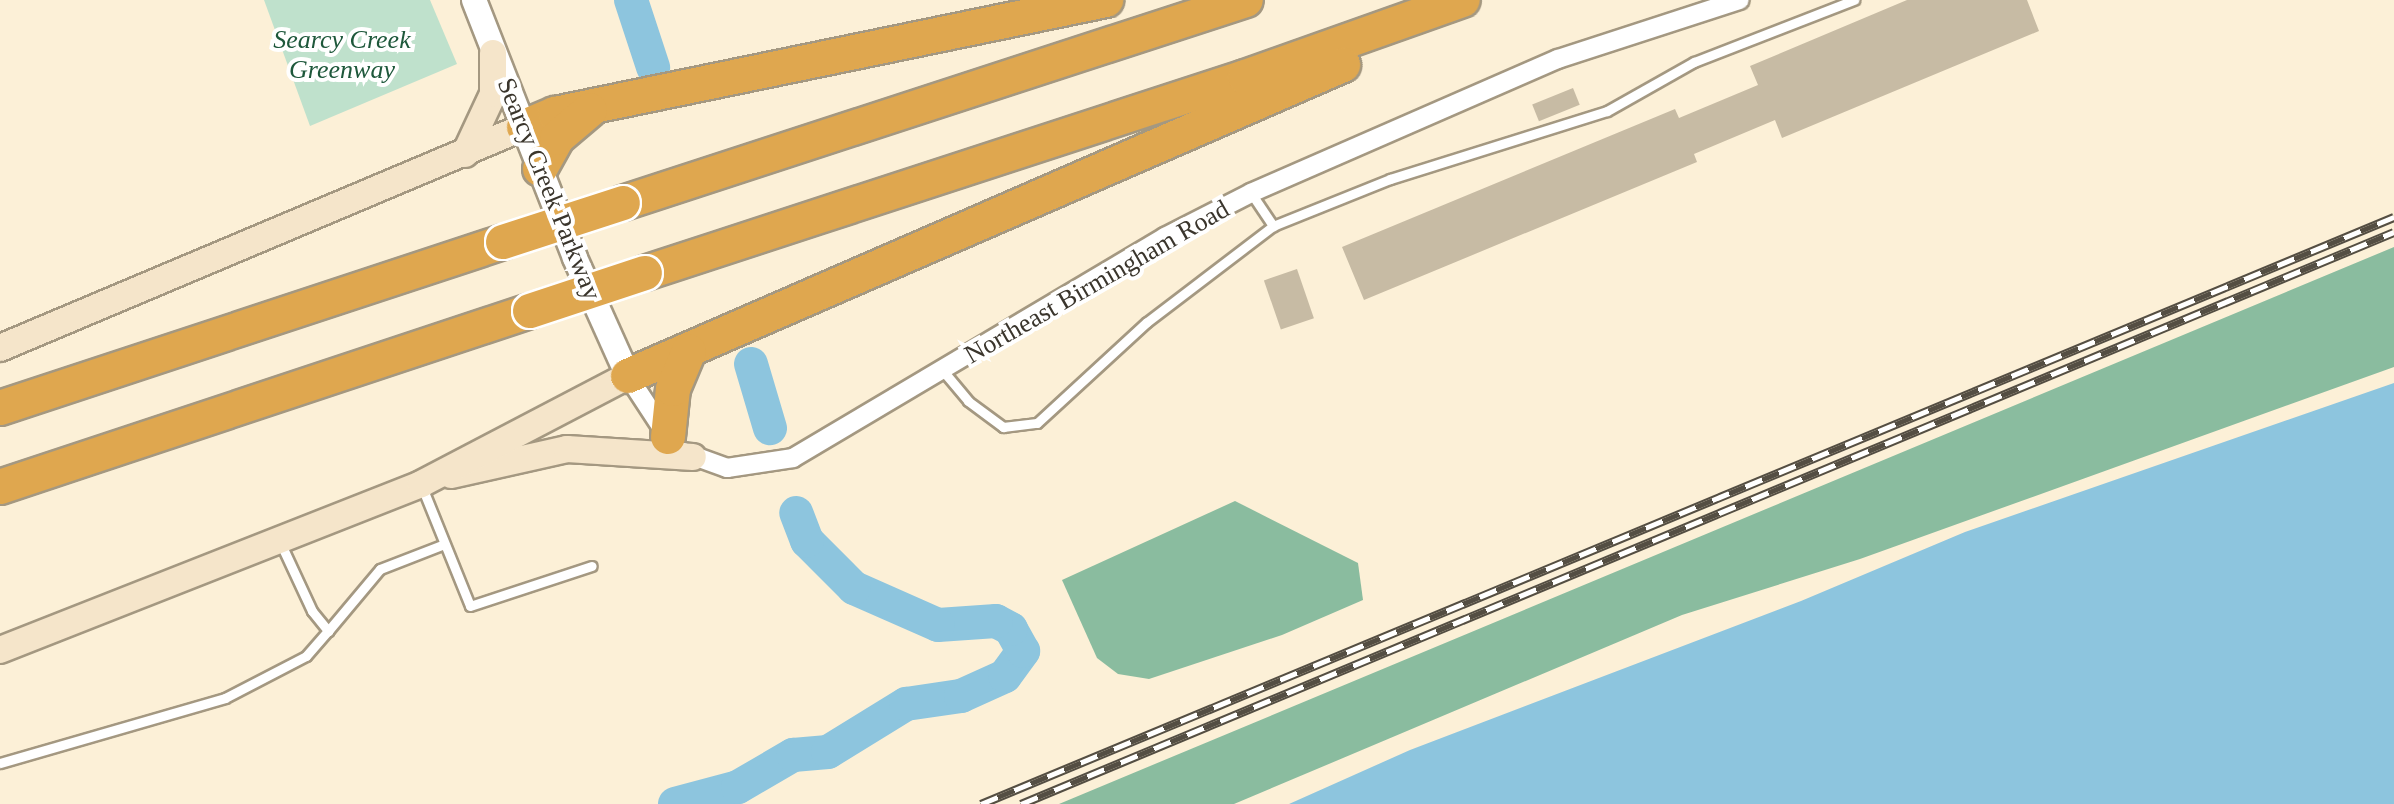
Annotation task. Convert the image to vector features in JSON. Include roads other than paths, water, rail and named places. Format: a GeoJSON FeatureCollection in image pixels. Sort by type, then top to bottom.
{"type":"FeatureCollection","features":[{"type":"Feature","properties":{"kind":"highway"},"geometry":{"type":"LineString","coordinates":[[524,127],[555,114],[590,110],[1106,0]]}},
{"type":"Feature","properties":{"kind":"highway"},"geometry":{"type":"LineString","coordinates":[[0,408],[1246,0]]}},
{"type":"Feature","properties":{"kind":"highway"},"geometry":{"type":"LineString","coordinates":[[0,487],[1408,21],[1463,0]]}},
{"type":"Feature","properties":{"kind":"highway"},"geometry":{"type":"LineString","coordinates":[[628,376],[1354,60],[1408,21]]}},
{"type":"Feature","properties":{"kind":"highway"},"geometry":{"type":"LineString","coordinates":[[540,169],[557,138],[590,110]]}},
{"type":"Feature","properties":{"kind":"highway"},"geometry":{"type":"LineString","coordinates":[[681,447],[673,389],[689,351]]}},
{"type":"Feature","properties":{"kind":"main road"},"geometry":{"type":"LineString","coordinates":[[465,154],[493,94],[493,53]]}},
{"type":"Feature","properties":{"kind":"main road"},"geometry":{"type":"LineString","coordinates":[[0,348],[524,127]]}},
{"type":"Feature","properties":{"kind":"main road"},"geometry":{"type":"LineString","coordinates":[[421,484],[485,446],[628,376]]}},
{"type":"Feature","properties":{"kind":"main road"},"geometry":{"type":"LineString","coordinates":[[0,650],[421,484],[567,449],[681,447]]}},
{"type":"Feature","properties":{"kind":"street","name":"Searcy Creek Parkway"},"geometry":{"type":"LineString","coordinates":[[474,0],[540,169],[628,376]]}},
{"type":"Feature","properties":{"kind":"street","name":"Northeast Birmingham Road"},"geometry":{"type":"LineString","coordinates":[[681,447],[727,468],[793,458],[944,372],[1165,237],[1251,193],[1558,59],[1740,0]]}},
{"type":"Feature","properties":{"kind":"street"},"geometry":{"type":"LineString","coordinates":[[628,376],[681,447]]}},
{"type":"Feature","properties":{"kind":"lane"},"geometry":{"type":"LineString","coordinates":[[944,372],[968,401],[1003,427],[1037,423],[1147,322],[1273,226],[1390,179],[1607,111],[1694,62],[1854,0]]}},
{"type":"Feature","properties":{"kind":"lane"},"geometry":{"type":"LineString","coordinates":[[1251,193],[1273,226]]}},
{"type":"Feature","properties":{"kind":"lane"},"geometry":{"type":"LineString","coordinates":[[421,484],[442,545],[470,606],[592,566]]}},
{"type":"Feature","properties":{"kind":"lane"},"geometry":{"type":"LineString","coordinates":[[278,538],[312,611],[328,631]]}},
{"type":"Feature","properties":{"kind":"lane"},"geometry":{"type":"LineString","coordinates":[[0,763],[225,698],[306,656],[380,569],[442,545]]}},
{"type":"Feature","properties":{"kind":"water"},"geometry":{"type":"Polygon","coordinates":[[[2394,383],[2394,804],[1289,804],[1410,750],[1801,601],[1965,532],[2394,383]]]}},
{"type":"Feature","properties":{"kind":"waterway"},"geometry":{"type":"LineString","coordinates":[[631,0],[653,67]]}},
{"type":"Feature","properties":{"kind":"waterway"},"geometry":{"type":"LineString","coordinates":[[751,364],[770,428]]}},
{"type":"Feature","properties":{"kind":"waterway"},"geometry":{"type":"LineString","coordinates":[[675,804],[738,787],[793,755],[828,752],[906,704],[961,696],[1005,676],[1023,651],[1011,629],[996,621],[938,625],[854,588],[807,541],[796,513]]}},
{"type":"Feature","properties":{"kind":"railway"},"geometry":{"type":"LineString","coordinates":[[981,804],[2394,217]]}},
{"type":"Feature","properties":{"kind":"railway"},"geometry":{"type":"LineString","coordinates":[[1021,804],[2394,232]]}},
{"type":"Feature","properties":{"kind":"park label","name":"Searcy Creek Greenway"},"geometry":{"type":"Point","coordinates":[342,55]}}]}
